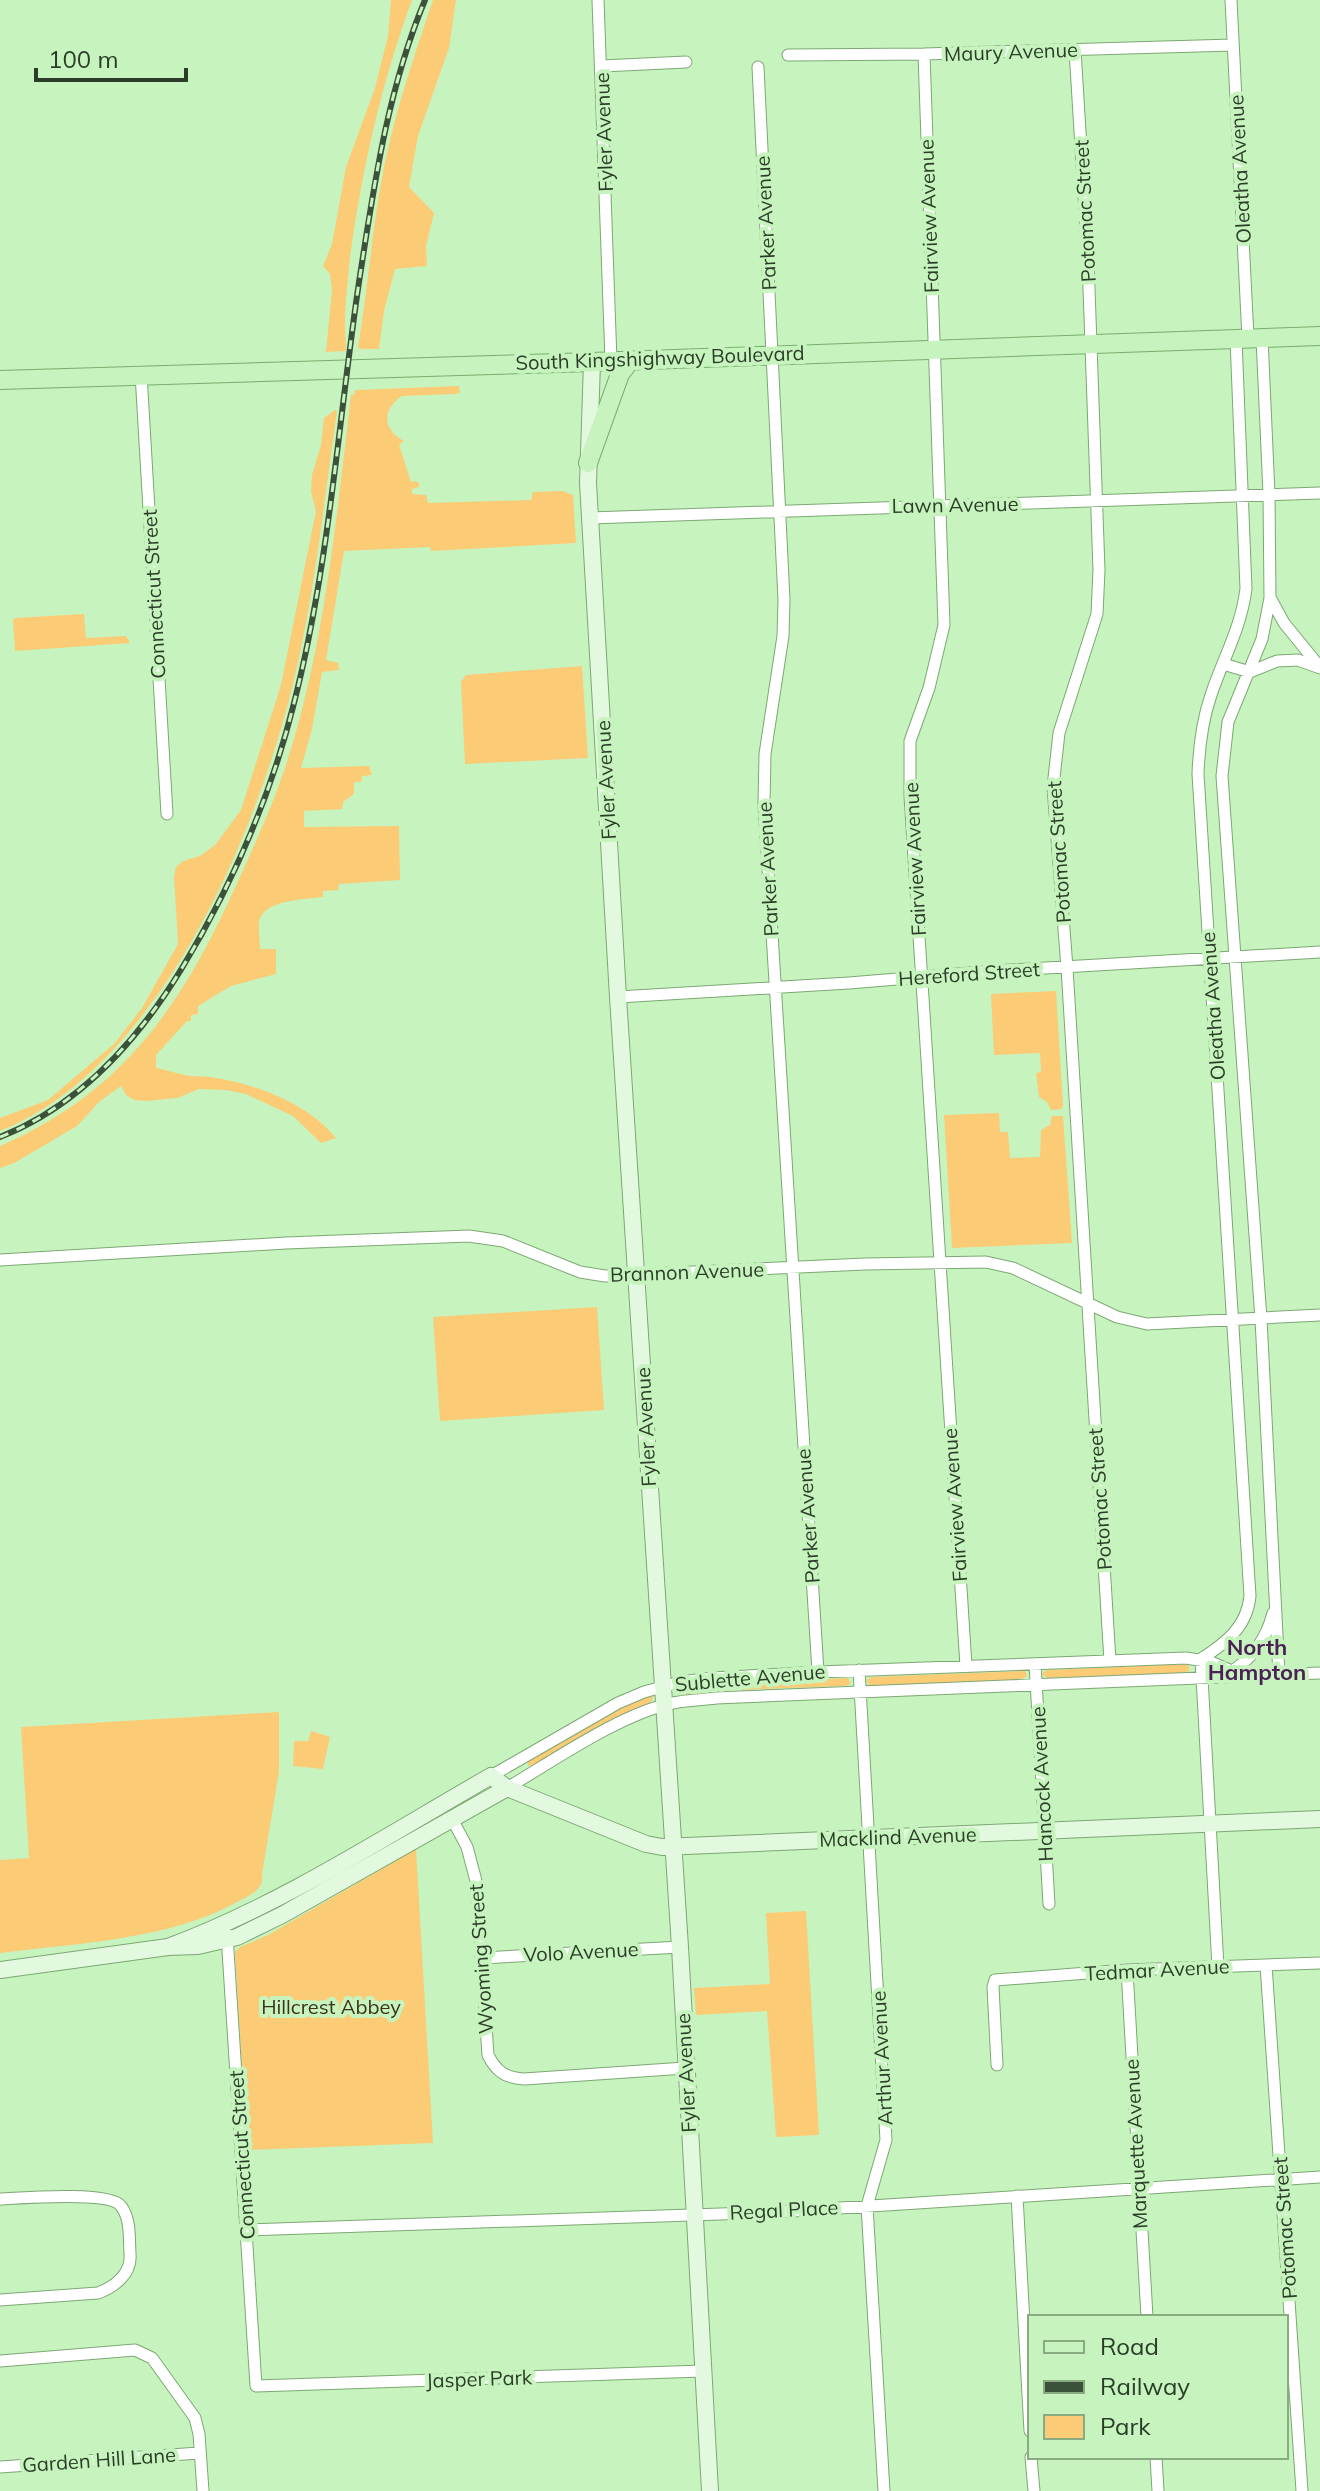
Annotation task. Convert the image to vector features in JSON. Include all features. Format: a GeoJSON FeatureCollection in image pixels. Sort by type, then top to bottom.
{"type":"FeatureCollection","features":[{"type":"Feature","properties":{"kind":"main road","name":"South Kingshighway Boulevard"},"geometry":{"type":"LineString","coordinates":[[0,380],[1320,336]]}},
{"type":"Feature","properties":{"kind":"main road"},"geometry":{"type":"LineString","coordinates":[[588,463],[620,374],[630,361]]}},
{"type":"Feature","properties":{"kind":"street","name":"Fyler Avenue"},"geometry":{"type":"LineString","coordinates":[[598,0],[602,66],[601,362],[588,463],[590,518],[671,1847],[680,1947],[710,2491]]}},
{"type":"Feature","properties":{"kind":"street","name":"Oleatha Avenue"},"geometry":{"type":"LineString","coordinates":[[1231,0],[1249,338],[1269,494],[1270,598],[1262,639],[1228,722],[1222,776],[1261,1319],[1279,1675]]}},
{"type":"Feature","properties":{"kind":"street","name":"Maury Avenue"},"geometry":{"type":"LineString","coordinates":[[788,55],[1233,45]]}},
{"type":"Feature","properties":{"kind":"street","name":"Potomac Street"},"geometry":{"type":"LineString","coordinates":[[1075,50],[1092,344],[1099,570],[1097,614],[1059,733],[1053,787],[1110,1661]]}},
{"type":"Feature","properties":{"kind":"street","name":"Fairview Avenue"},"geometry":{"type":"LineString","coordinates":[[924,54],[944,625],[929,688],[910,741],[910,796],[966,1666]]}},
{"type":"Feature","properties":{"kind":"street"},"geometry":{"type":"LineString","coordinates":[[602,66],[686,62]]}},
{"type":"Feature","properties":{"kind":"street","name":"Parker Avenue"},"geometry":{"type":"LineString","coordinates":[[758,67],[784,600],[783,636],[764,767],[764,805],[818,1672]]}},
{"type":"Feature","properties":{"kind":"street","name":"Oleatha Avenue"},"geometry":{"type":"LineString","coordinates":[[1201,1659],[1238,1630],[1249,1609],[1250,1596],[1198,778],[1199,745],[1211,694],[1243,613],[1246,589],[1242,495],[1249,338]]}},
{"type":"Feature","properties":{"kind":"street","name":"Connecticut Street"},"geometry":{"type":"LineString","coordinates":[[141,374],[167,814]]}},
{"type":"Feature","properties":{"kind":"street","name":"Lawn Avenue"},"geometry":{"type":"LineString","coordinates":[[590,518],[1320,493]]}},
{"type":"Feature","properties":{"kind":"street"},"geometry":{"type":"LineString","coordinates":[[1270,598],[1284,623],[1320,667]]}},
{"type":"Feature","properties":{"kind":"street"},"geometry":{"type":"LineString","coordinates":[[1223,664],[1250,672],[1277,661],[1298,660],[1320,667]]}},
{"type":"Feature","properties":{"kind":"street","name":"Hereford Street"},"geometry":{"type":"LineString","coordinates":[[618,997],[1320,952]]}},
{"type":"Feature","properties":{"kind":"street","name":"Brannon Avenue"},"geometry":{"type":"LineString","coordinates":[[0,1260],[469,1236],[503,1241],[580,1272],[605,1276],[986,1262],[1005,1265],[1117,1317],[1147,1324],[1320,1315]]}},
{"type":"Feature","properties":{"kind":"street","name":"Oleatha Avenue"},"geometry":{"type":"LineString","coordinates":[[1209,1678],[1231,1671],[1252,1653],[1273,1615],[1275,1596]]}},
{"type":"Feature","properties":{"kind":"street"},"geometry":{"type":"LineString","coordinates":[[1201,1659],[1209,1678],[1218,1967]]}},
{"type":"Feature","properties":{"kind":"street","name":"Sublette Avenue"},"geometry":{"type":"LineString","coordinates":[[0,1970],[168,1947],[198,1946],[227,1932],[268,1903],[618,1703],[662,1686],[713,1678],[818,1672],[1201,1659],[1249,1676]]}},
{"type":"Feature","properties":{"kind":"street","name":"Hancock Avenue"},"geometry":{"type":"LineString","coordinates":[[1035,1664],[1049,1904]]}},
{"type":"Feature","properties":{"kind":"street","name":"Arthur Avenue"},"geometry":{"type":"LineString","coordinates":[[859,1670],[886,2140],[867,2206],[884,2491]]}},
{"type":"Feature","properties":{"kind":"street","name":"Sublette Avenue"},"geometry":{"type":"LineString","coordinates":[[227,1932],[258,1928],[611,1728],[663,1706],[716,1698],[1320,1673]]}},
{"type":"Feature","properties":{"kind":"street","name":"Macklind Avenue"},"geometry":{"type":"LineString","coordinates":[[491,1776],[507,1788],[653,1846],[671,1847],[1320,1819]]}},
{"type":"Feature","properties":{"kind":"street","name":"Wyoming Street"},"geometry":{"type":"LineString","coordinates":[[452,1819],[467,1847],[476,1881],[488,2055],[494,2066],[502,2074],[524,2079],[685,2068]]}},
{"type":"Feature","properties":{"kind":"street","name":"Connecticut Street"},"geometry":{"type":"LineString","coordinates":[[227,1932],[256,2386]]}},
{"type":"Feature","properties":{"kind":"street","name":"Volo Avenue"},"geometry":{"type":"LineString","coordinates":[[482,1958],[680,1947]]}},
{"type":"Feature","properties":{"kind":"street","name":"Tedmar Avenue"},"geometry":{"type":"LineString","coordinates":[[997,2065],[995,1980],[1127,1970],[1320,1963]]}},
{"type":"Feature","properties":{"kind":"street","name":"Potomac Street"},"geometry":{"type":"LineString","coordinates":[[1266,1965],[1302,2491]]}},
{"type":"Feature","properties":{"kind":"street","name":"Marquette Avenue"},"geometry":{"type":"LineString","coordinates":[[1127,1970],[1147,2315]]}},
{"type":"Feature","properties":{"kind":"street","name":"Regal Place"},"geometry":{"type":"LineString","coordinates":[[247,2230],[694,2215],[1320,2177]]}},
{"type":"Feature","properties":{"kind":"street"},"geometry":{"type":"LineString","coordinates":[[1017,2196],[1028,2395]]}},
{"type":"Feature","properties":{"kind":"street"},"geometry":{"type":"LineString","coordinates":[[0,2199],[88,2197],[108,2198],[120,2203],[127,2218],[131,2261],[112,2288],[98,2293],[0,2300]]}},
{"type":"Feature","properties":{"kind":"street"},"geometry":{"type":"LineString","coordinates":[[0,2361],[135,2350],[153,2360],[195,2418],[203,2491]]}},
{"type":"Feature","properties":{"kind":"street","name":"Jasper Park"},"geometry":{"type":"LineString","coordinates":[[256,2386],[703,2371]]}},
{"type":"Feature","properties":{"kind":"street","name":"Garden Hill Lane"},"geometry":{"type":"LineString","coordinates":[[0,2467],[199,2453]]}},
{"type":"Feature","properties":{"kind":"street"},"geometry":{"type":"LineString","coordinates":[[1031,2459],[1034,2491]]}},
{"type":"Feature","properties":{"kind":"street"},"geometry":{"type":"LineString","coordinates":[[1156,2459],[1158,2491]]}},
{"type":"Feature","properties":{"kind":"green space"},"geometry":{"type":"Polygon","coordinates":[[[391,0],[412,0],[382,95],[360,192],[347,292],[346,351],[326,352],[332,290],[330,274],[323,266],[332,244],[346,167],[375,88],[388,36],[391,0]]]}},
{"type":"Feature","properties":{"kind":"green space"},"geometry":{"type":"Polygon","coordinates":[[[433,0],[456,0],[449,48],[418,136],[409,187],[434,213],[426,246],[427,266],[395,269],[384,311],[379,349],[360,349],[377,209],[390,140],[433,0]]]}},
{"type":"Feature","properties":{"kind":"green space"},"geometry":{"type":"Polygon","coordinates":[[[459,386],[460,393],[402,396],[390,407],[389,426],[404,441],[399,445],[411,482],[419,483],[419,487],[412,489],[412,494],[426,495],[428,503],[531,500],[533,492],[563,491],[573,495],[576,543],[431,551],[430,547],[344,551],[326,660],[338,663],[339,670],[322,672],[312,729],[301,768],[369,766],[372,775],[362,776],[361,782],[354,782],[354,794],[343,802],[342,809],[304,811],[304,827],[399,826],[400,880],[339,884],[338,890],[323,891],[323,897],[286,902],[268,909],[259,922],[260,949],[276,949],[276,974],[231,986],[198,1006],[198,1014],[191,1015],[191,1021],[187,1021],[156,1055],[156,1068],[244,1084],[279,1097],[310,1115],[336,1138],[321,1143],[293,1116],[246,1094],[199,1089],[177,1098],[147,1101],[134,1100],[126,1095],[121,1086],[100,1101],[77,1126],[0,1168],[0,1146],[41,1126],[77,1103],[109,1077],[163,1017],[207,945],[243,870],[286,765],[310,674],[328,582],[351,395],[355,390],[459,386]]]}},
{"type":"Feature","properties":{"kind":"green space"},"geometry":{"type":"Polygon","coordinates":[[[335,410],[313,580],[294,680],[255,807],[226,874],[192,940],[153,1001],[107,1056],[56,1100],[0,1131],[0,1118],[48,1100],[115,1043],[142,1008],[178,944],[176,867],[215,845],[241,810],[281,685],[316,511],[311,492],[312,475],[321,445],[324,418],[335,410]]]}},
{"type":"Feature","properties":{"kind":"green space"},"geometry":{"type":"Polygon","coordinates":[[[84,614],[86,638],[126,636],[130,643],[15,651],[15,618],[84,614]]]}},
{"type":"Feature","properties":{"kind":"green space"},"geometry":{"type":"Polygon","coordinates":[[[582,666],[588,758],[465,764],[461,682],[466,675],[582,666]]]}},
{"type":"Feature","properties":{"kind":"green space"},"geometry":{"type":"Polygon","coordinates":[[[1056,991],[1063,1106],[1051,1110],[1047,1102],[1039,1097],[1036,1073],[1041,1072],[1040,1053],[994,1055],[991,994],[1056,991]]]}},
{"type":"Feature","properties":{"kind":"green space"},"geometry":{"type":"Polygon","coordinates":[[[999,1113],[1000,1132],[1008,1132],[1010,1158],[1040,1157],[1041,1130],[1050,1125],[1052,1116],[1063,1116],[1072,1243],[952,1248],[944,1115],[999,1113]]]}},
{"type":"Feature","properties":{"kind":"green space"},"geometry":{"type":"Polygon","coordinates":[[[597,1307],[604,1410],[440,1421],[433,1317],[597,1307]]]}},
{"type":"Feature","properties":{"kind":"green space"},"geometry":{"type":"Polygon","coordinates":[[[1189,1666],[1189,1671],[1183,1673],[1048,1678],[1042,1675],[1048,1670],[1189,1666]]]}},
{"type":"Feature","properties":{"kind":"green space"},"geometry":{"type":"Polygon","coordinates":[[[1022,1671],[1027,1676],[1020,1680],[872,1686],[866,1680],[872,1677],[1022,1671]]]}},
{"type":"Feature","properties":{"kind":"green space"},"geometry":{"type":"Polygon","coordinates":[[[848,1678],[851,1684],[844,1686],[711,1691],[681,1696],[678,1691],[682,1687],[703,1684],[848,1678]]]}},
{"type":"Feature","properties":{"kind":"green space"},"geometry":{"type":"Polygon","coordinates":[[[648,1696],[653,1699],[649,1704],[618,1717],[528,1766],[528,1760],[627,1704],[648,1696]]]}},
{"type":"Feature","properties":{"kind":"green space"},"geometry":{"type":"Polygon","coordinates":[[[279,1712],[279,1772],[262,1880],[256,1891],[210,1915],[182,1925],[122,1938],[0,1953],[0,1860],[29,1858],[21,1727],[279,1712]]]}},
{"type":"Feature","properties":{"kind":"green space"},"geometry":{"type":"Polygon","coordinates":[[[311,1731],[330,1737],[323,1769],[293,1766],[294,1741],[308,1741],[311,1731]]]}},
{"type":"Feature","properties":{"kind":"green space","name":"Hillcrest Abbey"},"geometry":{"type":"Polygon","coordinates":[[[416,1849],[433,2143],[247,2150],[235,1952],[416,1849]]]}},
{"type":"Feature","properties":{"kind":"green space"},"geometry":{"type":"Polygon","coordinates":[[[806,1911],[819,2135],[776,2137],[767,2011],[696,2015],[694,1988],[770,1984],[766,1913],[806,1911]]]}},
{"type":"Feature","properties":{"kind":"railway"},"geometry":{"type":"LineString","coordinates":[[0,1137],[29,1124],[81,1089],[147,1020],[182,968],[217,906],[261,808],[284,741],[316,602],[376,175],[391,104],[425,0]]}},
{"type":"Feature","properties":{"kind":"district","name":"North Hampton"},"geometry":{"type":"Point","coordinates":[1257,1660]}}]}
